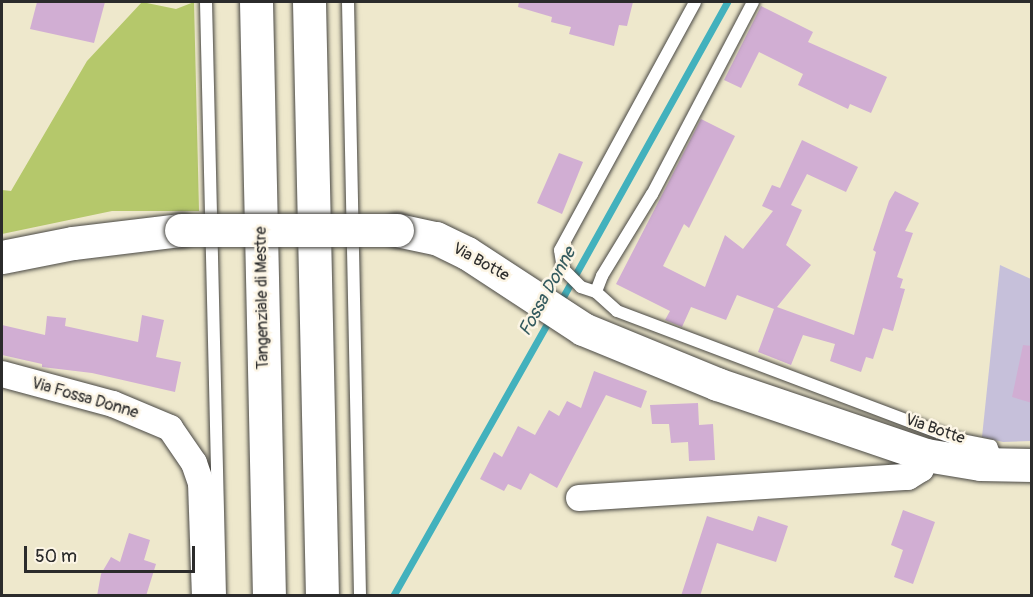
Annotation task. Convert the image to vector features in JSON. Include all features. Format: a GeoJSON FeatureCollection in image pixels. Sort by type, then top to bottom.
{"type":"FeatureCollection","features":[{"type":"Feature","properties":{"kind":"main road","name":"Tangenziale di Mestre"},"geometry":{"type":"LineString","coordinates":[[256,2],[269,596]]}},
{"type":"Feature","properties":{"kind":"main road"},"geometry":{"type":"LineString","coordinates":[[309,2],[322,596]]}},
{"type":"Feature","properties":{"kind":"main road","name":"Via Botte"},"geometry":{"type":"LineString","coordinates":[[2,257],[73,243],[181,230],[397,230],[436,238],[468,253],[556,312],[708,381],[926,454],[1016,465]]}},
{"type":"Feature","properties":{"kind":"street","name":"Via Fossa Donne"},"geometry":{"type":"LineString","coordinates":[[2,374],[113,404],[170,428],[194,463],[201,483],[205,596]]}},
{"type":"Feature","properties":{"kind":"street","name":"Via Botte"},"geometry":{"type":"LineString","coordinates":[[579,498],[908,477],[921,469],[926,454]]}},
{"type":"Feature","properties":{"kind":"lane"},"geometry":{"type":"LineString","coordinates":[[206,2],[220,596]]}},
{"type":"Feature","properties":{"kind":"lane"},"geometry":{"type":"LineString","coordinates":[[348,2],[360,596]]}},
{"type":"Feature","properties":{"kind":"lane","name":"Via Botte"},"geometry":{"type":"LineString","coordinates":[[695,2],[599,180],[565,235],[560,250],[563,268],[581,287],[596,292],[617,310],[956,439],[991,446],[1016,465]]}},
{"type":"Feature","properties":{"kind":"lane"},"geometry":{"type":"LineString","coordinates":[[596,292],[602,276],[652,194],[753,2]]}},
{"type":"Feature","properties":{"kind":"shaded area"},"geometry":{"type":"Polygon","coordinates":[[[1000,265],[1031,279],[1031,441],[1003,442],[982,437],[1000,265]]]}},
{"type":"Feature","properties":{"kind":"green space"},"geometry":{"type":"Polygon","coordinates":[[[142,2],[176,9],[194,2],[199,211],[112,211],[2,234],[2,190],[11,191],[87,61],[142,2]]]}},
{"type":"Feature","properties":{"kind":"building"},"geometry":{"type":"Polygon","coordinates":[[[37,2],[105,2],[94,43],[30,29],[37,2]]]}},
{"type":"Feature","properties":{"kind":"building"},"geometry":{"type":"Polygon","coordinates":[[[519,2],[633,2],[627,26],[619,25],[614,46],[569,34],[571,27],[551,22],[552,17],[518,7],[519,2]]]}},
{"type":"Feature","properties":{"kind":"building"},"geometry":{"type":"Polygon","coordinates":[[[761,6],[813,32],[808,42],[887,77],[871,113],[850,104],[848,109],[798,85],[803,74],[759,52],[741,88],[724,80],[761,6]]]}},
{"type":"Feature","properties":{"kind":"building"},"geometry":{"type":"Polygon","coordinates":[[[701,119],[735,136],[689,228],[684,224],[663,266],[705,287],[725,235],[743,249],[773,211],[762,206],[772,185],[780,188],[802,140],[858,167],[846,192],[807,174],[791,205],[802,210],[786,245],[811,265],[777,307],[854,335],[876,252],[873,250],[889,201],[895,191],[919,203],[905,231],[913,233],[897,277],[903,279],[900,288],[905,289],[893,331],[883,328],[873,359],[866,357],[861,372],[830,361],[835,344],[803,335],[791,365],[758,352],[774,309],[737,295],[726,320],[691,307],[682,327],[665,320],[670,311],[616,284],[701,119]]]}},
{"type":"Feature","properties":{"kind":"building"},"geometry":{"type":"Polygon","coordinates":[[[559,153],[583,162],[562,214],[537,203],[559,153]]]}},
{"type":"Feature","properties":{"kind":"building"},"geometry":{"type":"Polygon","coordinates":[[[142,315],[164,320],[156,357],[181,362],[175,392],[92,373],[42,367],[42,364],[2,355],[2,325],[45,335],[47,316],[66,318],[65,326],[138,342],[142,315]]]}},
{"type":"Feature","properties":{"kind":"building"},"geometry":{"type":"Polygon","coordinates":[[[1023,345],[1032,346],[1032,403],[1012,397],[1023,345]]]}},
{"type":"Feature","properties":{"kind":"building"},"geometry":{"type":"Polygon","coordinates":[[[594,371],[647,391],[641,408],[606,395],[557,488],[530,473],[521,490],[508,484],[504,491],[480,479],[494,452],[502,457],[518,426],[535,435],[549,410],[559,416],[567,401],[581,408],[594,371]]]}},
{"type":"Feature","properties":{"kind":"building"},"geometry":{"type":"Polygon","coordinates":[[[698,403],[699,425],[713,424],[715,460],[689,461],[688,442],[671,443],[669,424],[652,424],[650,405],[698,403]]]}},
{"type":"Feature","properties":{"kind":"building"},"geometry":{"type":"Polygon","coordinates":[[[903,510],[935,522],[913,584],[894,577],[903,550],[891,545],[903,510]]]}},
{"type":"Feature","properties":{"kind":"building"},"geometry":{"type":"Polygon","coordinates":[[[707,516],[753,531],[758,516],[788,526],[776,562],[717,543],[700,596],[681,596],[707,516]]]}},
{"type":"Feature","properties":{"kind":"building"},"geometry":{"type":"Polygon","coordinates":[[[129,533],[150,540],[144,560],[156,564],[146,596],[97,596],[101,574],[111,557],[120,562],[129,533]]]}},
{"type":"Feature","properties":{"kind":"waterway","name":"Fossa Donne"},"geometry":{"type":"LineString","coordinates":[[559,304],[727,2]]}},
{"type":"Feature","properties":{"kind":"waterway","name":"Fossa Donne"},"geometry":{"type":"LineString","coordinates":[[393,596],[550,319]]}}]}
